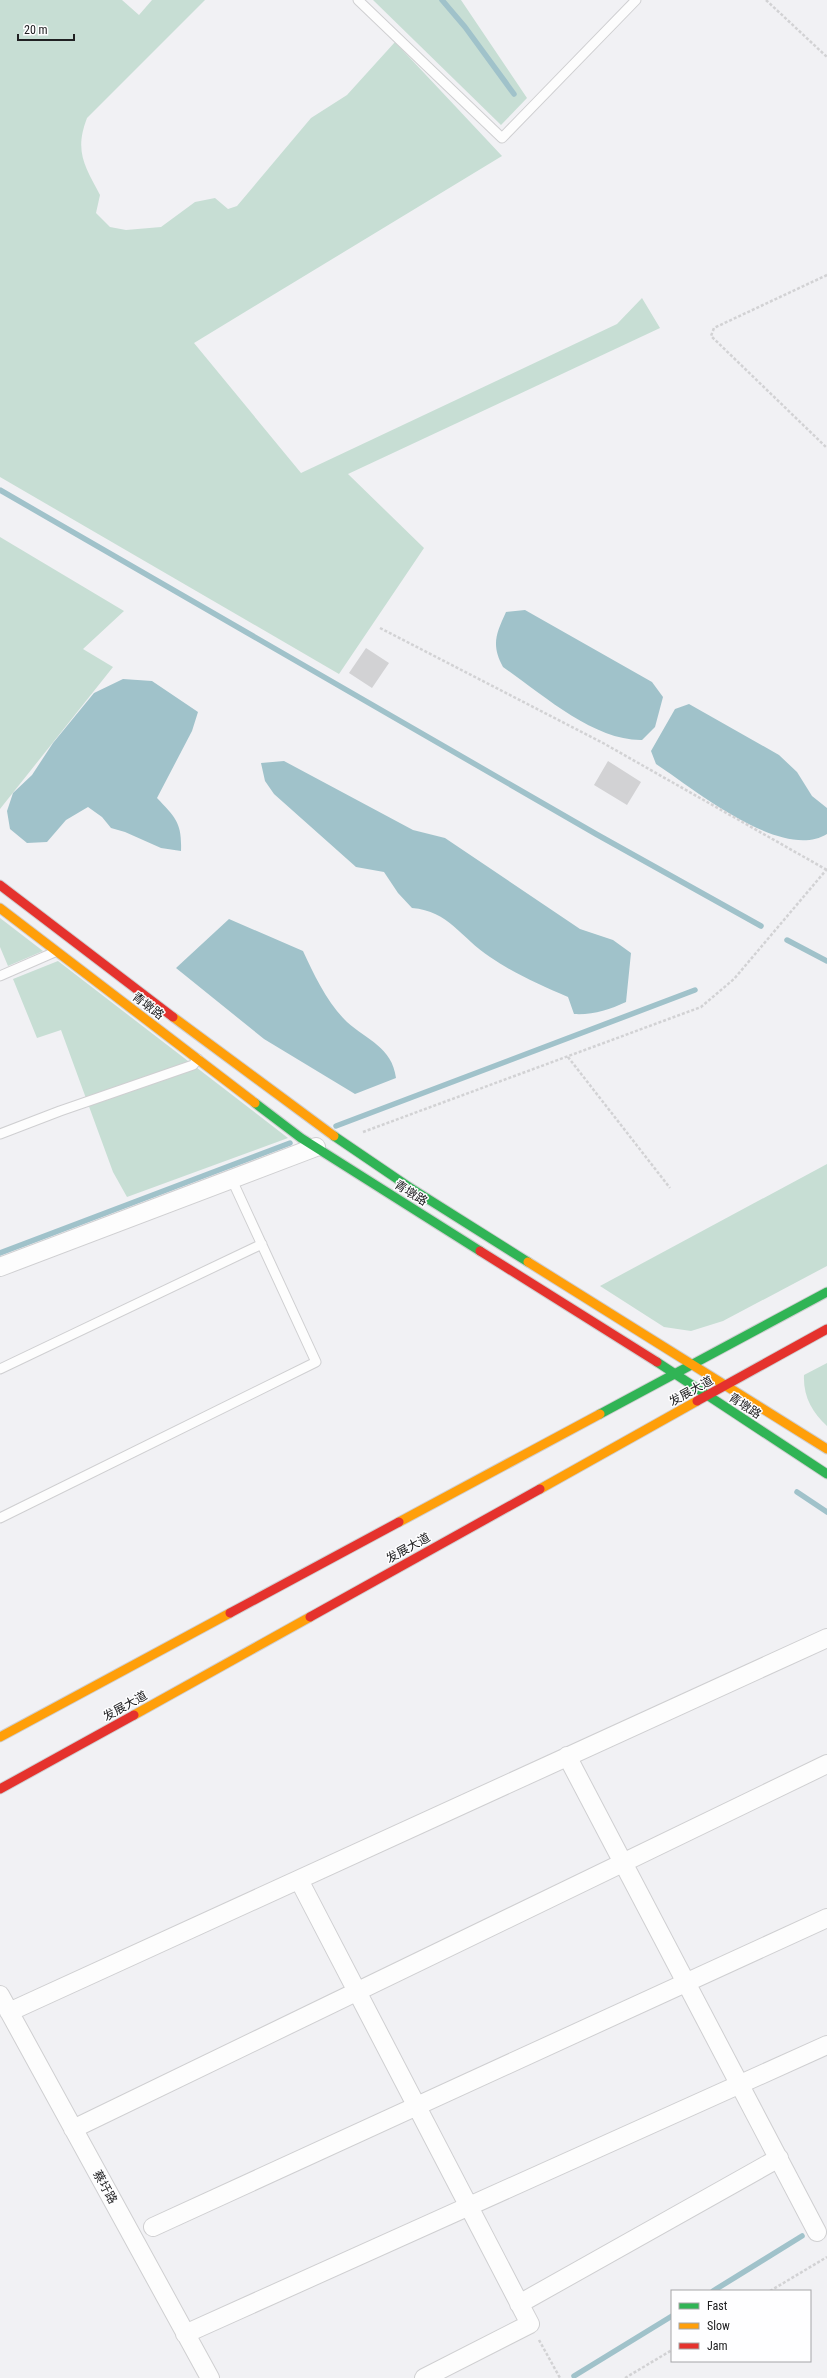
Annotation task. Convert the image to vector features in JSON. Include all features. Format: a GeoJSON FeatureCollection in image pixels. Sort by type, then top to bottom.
{"type":"FeatureCollection","features":[{"type":"Feature","properties":{"kind":"main road","name":"青墩路"},"geometry":{"type":"LineString","coordinates":[[0,885],[303,1116],[409,1187],[827,1449]]}},
{"type":"Feature","properties":{"kind":"main road","name":"青墩路"},"geometry":{"type":"LineString","coordinates":[[0,908],[316,1147],[677,1375],[827,1474]]}},
{"type":"Feature","properties":{"kind":"main road","name":"发展大道"},"geometry":{"type":"LineString","coordinates":[[0,1737],[677,1375],[827,1292]]}},
{"type":"Feature","properties":{"kind":"main road","name":"发展大道"},"geometry":{"type":"LineString","coordinates":[[0,1789],[827,1329]]}},
{"type":"Feature","properties":{"kind":"street"},"geometry":{"type":"LineString","coordinates":[[0,1267],[316,1147]]}},
{"type":"Feature","properties":{"kind":"street"},"geometry":{"type":"LineString","coordinates":[[9,2012],[827,1638]]}},
{"type":"Feature","properties":{"kind":"street"},"geometry":{"type":"LineString","coordinates":[[567,1756],[817,2232]]}},
{"type":"Feature","properties":{"kind":"street"},"geometry":{"type":"LineString","coordinates":[[73,2129],[827,1764]]}},
{"type":"Feature","properties":{"kind":"street"},"geometry":{"type":"LineString","coordinates":[[299,1880],[530,2324],[424,2378]]}},
{"type":"Feature","properties":{"kind":"street"},"geometry":{"type":"LineString","coordinates":[[153,2227],[827,1918]]}},
{"type":"Feature","properties":{"kind":"street","name":"蔡圩路"},"geometry":{"type":"LineString","coordinates":[[0,1995],[210,2378]]}},
{"type":"Feature","properties":{"kind":"street"},"geometry":{"type":"LineString","coordinates":[[185,2334],[827,2045]]}},
{"type":"Feature","properties":{"kind":"street"},"geometry":{"type":"LineString","coordinates":[[519,2304],[779,2158]]}},
{"type":"Feature","properties":{"kind":"lane"},"geometry":{"type":"LineString","coordinates":[[358,0],[502,138],[636,0]]}},
{"type":"Feature","properties":{"kind":"lane"},"geometry":{"type":"LineString","coordinates":[[0,976],[76,942]]}},
{"type":"Feature","properties":{"kind":"lane"},"geometry":{"type":"LineString","coordinates":[[0,1134],[60,1111],[193,1065],[198,1059]]}},
{"type":"Feature","properties":{"kind":"lane"},"geometry":{"type":"LineString","coordinates":[[0,1518],[316,1362],[232,1180]]}},
{"type":"Feature","properties":{"kind":"lane"},"geometry":{"type":"LineString","coordinates":[[0,1369],[262,1244]]}},
{"type":"Feature","properties":{"kind":"path"},"geometry":{"type":"LineString","coordinates":[[766,0],[827,57]]}},
{"type":"Feature","properties":{"kind":"path"},"geometry":{"type":"LineString","coordinates":[[827,275],[714,328],[711,336],[827,448]]}},
{"type":"Feature","properties":{"kind":"path"},"geometry":{"type":"LineString","coordinates":[[341,1141],[701,1007],[734,979],[827,869],[603,743],[380,628]]}},
{"type":"Feature","properties":{"kind":"path"},"geometry":{"type":"LineString","coordinates":[[568,1057],[670,1188]]}},
{"type":"Feature","properties":{"kind":"path"},"geometry":{"type":"LineString","coordinates":[[772,2290],[827,2257]]}},
{"type":"Feature","properties":{"kind":"path"},"geometry":{"type":"LineString","coordinates":[[530,2324],[560,2378]]}},
{"type":"Feature","properties":{"kind":"path"},"geometry":{"type":"LineString","coordinates":[[625,2378],[671,2351]]}},
{"type":"Feature","properties":{"kind":"green space"},"geometry":{"type":"Polygon","coordinates":[[[0,0],[122,0],[139,15],[152,0],[205,0],[87,118],[81,140],[81,150],[86,167],[100,195],[96,213],[110,227],[126,230],[161,227],[195,202],[215,198],[228,209],[237,206],[311,118],[347,95],[395,42],[502,156],[194,343],[301,473],[617,324],[642,298],[660,328],[348,474],[424,548],[339,674],[0,477],[0,0]]]}},
{"type":"Feature","properties":{"kind":"green space"},"geometry":{"type":"Polygon","coordinates":[[[373,0],[461,0],[527,98],[501,125],[373,0]]]}},
{"type":"Feature","properties":{"kind":"green space"},"geometry":{"type":"Polygon","coordinates":[[[0,537],[124,611],[83,649],[113,667],[0,809],[0,537]]]}},
{"type":"Feature","properties":{"kind":"green space"},"geometry":{"type":"Polygon","coordinates":[[[0,918],[43,951],[8,966],[0,947],[0,918]]]}},
{"type":"Feature","properties":{"kind":"green space"},"geometry":{"type":"Polygon","coordinates":[[[58,961],[288,1138],[127,1197],[113,1172],[61,1030],[37,1038],[13,979],[58,961]]]}},
{"type":"Feature","properties":{"kind":"green space"},"geometry":{"type":"Polygon","coordinates":[[[827,1164],[827,1266],[723,1321],[691,1331],[664,1327],[600,1286],[827,1164]]]}},
{"type":"Feature","properties":{"kind":"green space"},"geometry":{"type":"Polygon","coordinates":[[[827,1363],[827,1426],[817,1415],[807,1397],[804,1375],[827,1363]]]}},
{"type":"Feature","properties":{"kind":"water"},"geometry":{"type":"Polygon","coordinates":[[[525,610],[652,682],[663,697],[655,727],[642,740],[624,738],[606,733],[587,724],[551,702],[503,667],[497,652],[497,633],[506,612],[525,610]]]}},
{"type":"Feature","properties":{"kind":"water"},"geometry":{"type":"Polygon","coordinates":[[[123,679],[152,681],[198,712],[192,731],[157,798],[173,816],[179,827],[181,851],[161,848],[125,832],[111,828],[102,817],[88,807],[66,820],[47,842],[27,843],[10,829],[7,811],[13,793],[32,775],[53,743],[94,693],[123,679]]]}},
{"type":"Feature","properties":{"kind":"water"},"geometry":{"type":"Polygon","coordinates":[[[689,704],[779,755],[797,772],[812,796],[827,808],[827,834],[808,840],[787,838],[763,831],[715,805],[656,764],[651,751],[675,709],[689,704]]]}},
{"type":"Feature","properties":{"kind":"water"},"geometry":{"type":"Polygon","coordinates":[[[284,761],[413,830],[445,838],[580,929],[613,940],[631,953],[626,1002],[588,1014],[574,1014],[568,997],[528,979],[499,963],[480,950],[454,926],[436,914],[425,910],[412,908],[398,893],[384,872],[356,867],[274,794],[265,781],[261,763],[284,761]]]}},
{"type":"Feature","properties":{"kind":"water"},"geometry":{"type":"Polygon","coordinates":[[[229,919],[303,951],[317,979],[334,1007],[347,1022],[384,1051],[394,1067],[396,1078],[355,1094],[264,1039],[176,968],[229,919]]]}},
{"type":"Feature","properties":{"kind":"building"},"geometry":{"type":"Polygon","coordinates":[[[366,648],[389,663],[372,688],[349,673],[366,648]]]}},
{"type":"Feature","properties":{"kind":"building"},"geometry":{"type":"Polygon","coordinates":[[[608,761],[641,782],[627,805],[594,785],[608,761]]]}},
{"type":"Feature","properties":{"kind":"waterway"},"geometry":{"type":"LineString","coordinates":[[442,0],[465,27],[514,94]]}},
{"type":"Feature","properties":{"kind":"waterway"},"geometry":{"type":"LineString","coordinates":[[0,490],[596,834],[761,926]]}},
{"type":"Feature","properties":{"kind":"waterway"},"geometry":{"type":"LineString","coordinates":[[787,940],[827,961]]}},
{"type":"Feature","properties":{"kind":"waterway"},"geometry":{"type":"LineString","coordinates":[[336,1126],[695,990]]}},
{"type":"Feature","properties":{"kind":"waterway"},"geometry":{"type":"LineString","coordinates":[[0,1253],[290,1143]]}},
{"type":"Feature","properties":{"kind":"waterway"},"geometry":{"type":"LineString","coordinates":[[797,1492],[827,1512]]}},
{"type":"Feature","properties":{"kind":"waterway"},"geometry":{"type":"LineString","coordinates":[[715,2290],[802,2236]]}},
{"type":"Feature","properties":{"kind":"waterway"},"geometry":{"type":"LineString","coordinates":[[574,2376],[671,2317]]}},
{"type":"Feature","properties":{"kind":"traffic: fast"},"geometry":{"type":"LineString","coordinates":[[255,1103],[301,1138],[480,1251]]}},
{"type":"Feature","properties":{"kind":"traffic: fast"},"geometry":{"type":"LineString","coordinates":[[334,1136],[409,1187],[528,1262]]}},
{"type":"Feature","properties":{"kind":"traffic: fast"},"geometry":{"type":"LineString","coordinates":[[600,1414],[827,1292]]}},
{"type":"Feature","properties":{"kind":"traffic: fast"},"geometry":{"type":"LineString","coordinates":[[657,1362],[827,1474]]}},
{"type":"Feature","properties":{"kind":"traffic: slow"},"geometry":{"type":"LineString","coordinates":[[0,908],[255,1103]]}},
{"type":"Feature","properties":{"kind":"traffic: slow"},"geometry":{"type":"LineString","coordinates":[[173,1017],[334,1136]]}},
{"type":"Feature","properties":{"kind":"traffic: slow"},"geometry":{"type":"LineString","coordinates":[[528,1262],[827,1449]]}},
{"type":"Feature","properties":{"kind":"traffic: slow"},"geometry":{"type":"LineString","coordinates":[[540,1489],[697,1401]]}},
{"type":"Feature","properties":{"kind":"traffic: slow"},"geometry":{"type":"LineString","coordinates":[[399,1522],[600,1414]]}},
{"type":"Feature","properties":{"kind":"traffic: slow"},"geometry":{"type":"LineString","coordinates":[[0,1737],[230,1613]]}},
{"type":"Feature","properties":{"kind":"traffic: slow"},"geometry":{"type":"LineString","coordinates":[[134,1715],[310,1617]]}},
{"type":"Feature","properties":{"kind":"traffic: jam"},"geometry":{"type":"LineString","coordinates":[[0,885],[173,1017]]}},
{"type":"Feature","properties":{"kind":"traffic: jam"},"geometry":{"type":"LineString","coordinates":[[480,1251],[657,1362]]}},
{"type":"Feature","properties":{"kind":"traffic: jam"},"geometry":{"type":"LineString","coordinates":[[697,1401],[827,1329]]}},
{"type":"Feature","properties":{"kind":"traffic: jam"},"geometry":{"type":"LineString","coordinates":[[310,1617],[540,1489]]}},
{"type":"Feature","properties":{"kind":"traffic: jam"},"geometry":{"type":"LineString","coordinates":[[230,1613],[399,1522]]}},
{"type":"Feature","properties":{"kind":"traffic: jam"},"geometry":{"type":"LineString","coordinates":[[0,1789],[134,1715]]}}]}
